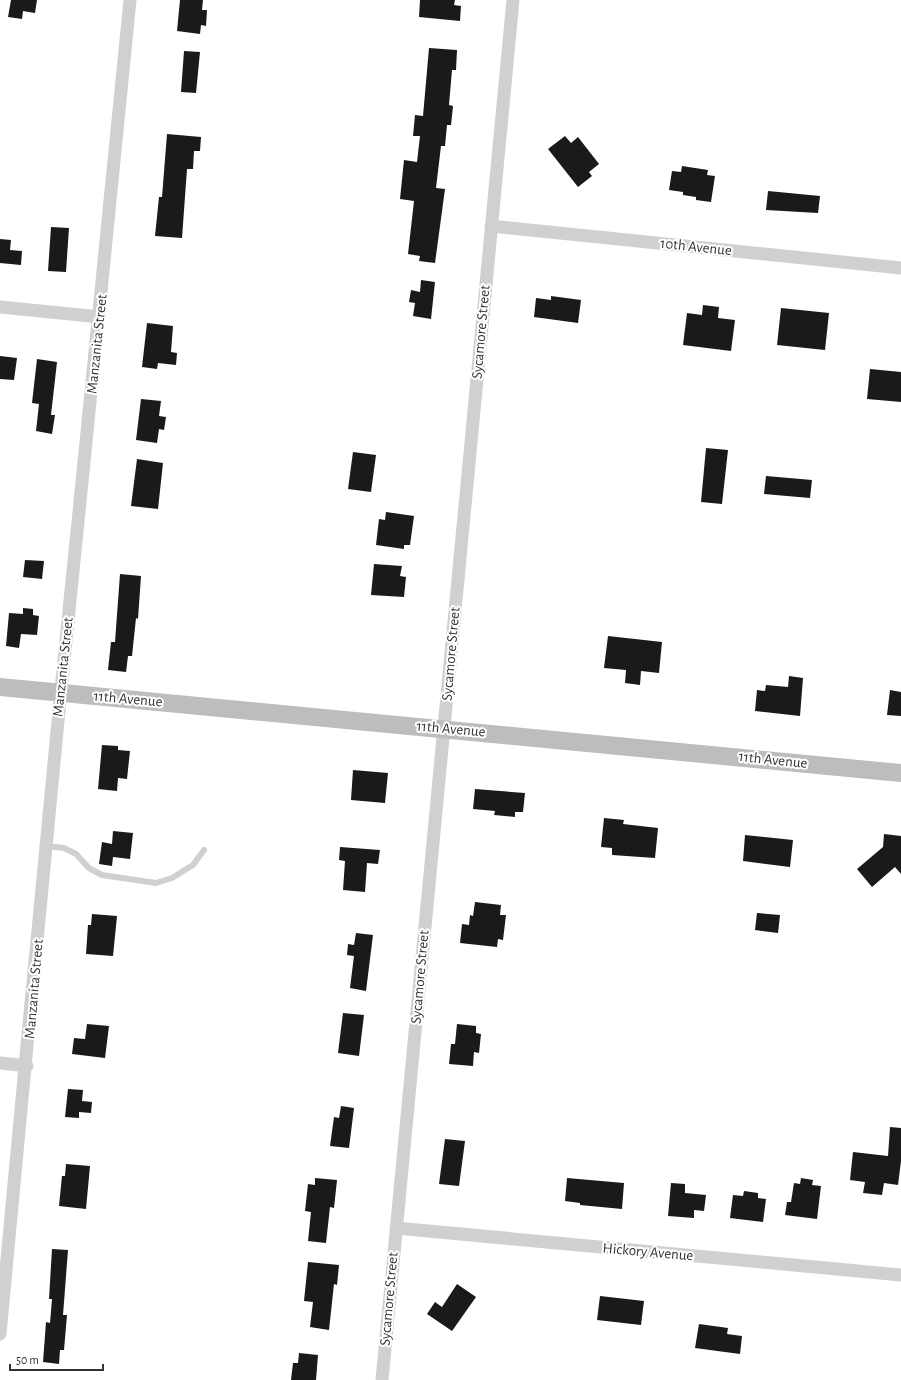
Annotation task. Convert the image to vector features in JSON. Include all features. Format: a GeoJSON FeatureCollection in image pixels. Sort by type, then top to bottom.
{"type":"FeatureCollection","features":[{"type":"Feature","properties":{"kind":"main road","name":"11th Avenue"},"geometry":{"type":"LineString","coordinates":[[0,687],[444,728],[901,773]]}},
{"type":"Feature","properties":{"kind":"street","name":"Manzanita Street"},"geometry":{"type":"LineString","coordinates":[[0,1334],[27,1066],[60,693],[100,317],[130,0]]}},
{"type":"Feature","properties":{"kind":"street","name":"Sycamore Street"},"geometry":{"type":"LineString","coordinates":[[382,1380],[513,0]]}},
{"type":"Feature","properties":{"kind":"street","name":"10th Avenue"},"geometry":{"type":"LineString","coordinates":[[491,226],[901,268]]}},
{"type":"Feature","properties":{"kind":"street"},"geometry":{"type":"LineString","coordinates":[[0,307],[100,317]]}},
{"type":"Feature","properties":{"kind":"street"},"geometry":{"type":"LineString","coordinates":[[0,1063],[27,1066]]}},
{"type":"Feature","properties":{"kind":"street","name":"Hickory Avenue"},"geometry":{"type":"LineString","coordinates":[[396,1228],[901,1275]]}},
{"type":"Feature","properties":{"kind":"lane"},"geometry":{"type":"LineString","coordinates":[[46,846],[64,848],[76,854],[89,868],[102,875],[156,883],[172,878],[193,866],[204,850]]}},
{"type":"Feature","properties":{"kind":"building"},"geometry":{"type":"Polygon","coordinates":[[[11,0],[37,0],[35,13],[23,11],[22,19],[8,17],[11,0]]]}},
{"type":"Feature","properties":{"kind":"building"},"geometry":{"type":"Polygon","coordinates":[[[180,0],[203,0],[202,10],[207,10],[206,26],[201,25],[200,34],[177,31],[180,0]]]}},
{"type":"Feature","properties":{"kind":"building"},"geometry":{"type":"Polygon","coordinates":[[[420,0],[455,0],[454,5],[461,6],[460,21],[419,17],[420,0]]]}},
{"type":"Feature","properties":{"kind":"building"},"geometry":{"type":"Polygon","coordinates":[[[429,48],[457,50],[456,70],[452,70],[449,105],[453,106],[451,125],[447,125],[445,146],[441,146],[436,188],[445,189],[435,263],[419,261],[420,256],[408,254],[414,201],[400,199],[404,160],[417,162],[420,136],[413,136],[415,115],[423,116],[429,48]]]}},
{"type":"Feature","properties":{"kind":"building"},"geometry":{"type":"Polygon","coordinates":[[[184,51],[200,52],[196,93],[181,92],[184,51]]]}},
{"type":"Feature","properties":{"kind":"building"},"geometry":{"type":"Polygon","coordinates":[[[167,134],[201,137],[200,151],[194,151],[193,169],[187,169],[182,238],[155,236],[159,197],[162,197],[167,134]]]}},
{"type":"Feature","properties":{"kind":"building"},"geometry":{"type":"Polygon","coordinates":[[[565,136],[571,143],[578,137],[599,164],[589,172],[592,176],[578,187],[548,149],[565,136]]]}},
{"type":"Feature","properties":{"kind":"building"},"geometry":{"type":"Polygon","coordinates":[[[682,166],[708,170],[707,175],[715,176],[711,202],[696,200],[696,197],[683,195],[683,192],[669,190],[672,171],[681,172],[682,166]]]}},
{"type":"Feature","properties":{"kind":"building"},"geometry":{"type":"Polygon","coordinates":[[[768,191],[820,196],[818,213],[766,210],[768,191]]]}},
{"type":"Feature","properties":{"kind":"building"},"geometry":{"type":"Polygon","coordinates":[[[51,227],[69,228],[66,272],[48,271],[51,227]]]}},
{"type":"Feature","properties":{"kind":"building"},"geometry":{"type":"Polygon","coordinates":[[[0,239],[11,240],[10,250],[22,251],[21,265],[0,263],[0,239]]]}},
{"type":"Feature","properties":{"kind":"building"},"geometry":{"type":"Polygon","coordinates":[[[421,280],[435,282],[431,319],[413,316],[415,303],[409,302],[411,290],[420,292],[421,280]]]}},
{"type":"Feature","properties":{"kind":"building"},"geometry":{"type":"Polygon","coordinates":[[[551,296],[581,300],[578,323],[534,317],[536,298],[551,300],[551,296]]]}},
{"type":"Feature","properties":{"kind":"building"},"geometry":{"type":"Polygon","coordinates":[[[703,305],[719,307],[718,318],[735,320],[731,351],[683,345],[687,313],[702,315],[703,305]]]}},
{"type":"Feature","properties":{"kind":"building"},"geometry":{"type":"Polygon","coordinates":[[[781,308],[829,313],[825,350],[777,345],[781,308]]]}},
{"type":"Feature","properties":{"kind":"building"},"geometry":{"type":"Polygon","coordinates":[[[147,323],[173,326],[171,352],[177,353],[176,365],[158,363],[157,369],[142,367],[147,323]]]}},
{"type":"Feature","properties":{"kind":"building"},"geometry":{"type":"Polygon","coordinates":[[[0,356],[17,358],[14,380],[0,379],[0,356]]]}},
{"type":"Feature","properties":{"kind":"building"},"geometry":{"type":"Polygon","coordinates":[[[37,359],[57,362],[51,415],[55,415],[52,434],[36,431],[39,404],[32,403],[37,359]]]}},
{"type":"Feature","properties":{"kind":"building"},"geometry":{"type":"Polygon","coordinates":[[[870,369],[901,372],[901,402],[867,399],[870,369]]]}},
{"type":"Feature","properties":{"kind":"building"},"geometry":{"type":"Polygon","coordinates":[[[141,399],[161,401],[159,416],[166,417],[164,430],[159,429],[157,443],[136,440],[141,399]]]}},
{"type":"Feature","properties":{"kind":"building"},"geometry":{"type":"Polygon","coordinates":[[[706,448],[728,450],[722,504],[701,502],[706,448]]]}},
{"type":"Feature","properties":{"kind":"building"},"geometry":{"type":"Polygon","coordinates":[[[353,452],[376,455],[371,492],[348,489],[353,452]]]}},
{"type":"Feature","properties":{"kind":"building"},"geometry":{"type":"Polygon","coordinates":[[[137,459],[163,463],[158,509],[131,506],[137,459]]]}},
{"type":"Feature","properties":{"kind":"building"},"geometry":{"type":"Polygon","coordinates":[[[766,476],[812,480],[810,498],[764,494],[766,476]]]}},
{"type":"Feature","properties":{"kind":"building"},"geometry":{"type":"Polygon","coordinates":[[[386,512],[414,516],[410,545],[404,545],[404,549],[376,545],[379,519],[385,520],[386,512]]]}},
{"type":"Feature","properties":{"kind":"building"},"geometry":{"type":"Polygon","coordinates":[[[25,560],[44,561],[42,579],[23,577],[25,560]]]}},
{"type":"Feature","properties":{"kind":"building"},"geometry":{"type":"Polygon","coordinates":[[[374,564],[402,566],[400,576],[406,577],[404,597],[371,595],[374,564]]]}},
{"type":"Feature","properties":{"kind":"building"},"geometry":{"type":"Polygon","coordinates":[[[120,574],[141,576],[138,619],[136,618],[132,656],[128,656],[126,672],[108,670],[111,642],[115,642],[120,574]]]}},
{"type":"Feature","properties":{"kind":"building"},"geometry":{"type":"Polygon","coordinates":[[[23,608],[33,609],[33,615],[39,616],[37,635],[21,634],[19,648],[6,646],[9,613],[23,614],[23,608]]]}},
{"type":"Feature","properties":{"kind":"building"},"geometry":{"type":"Polygon","coordinates":[[[608,636],[662,642],[659,673],[641,671],[640,685],[625,683],[626,670],[604,668],[608,636]]]}},
{"type":"Feature","properties":{"kind":"building"},"geometry":{"type":"Polygon","coordinates":[[[789,676],[803,678],[800,716],[755,711],[757,690],[765,691],[766,685],[788,687],[789,676]]]}},
{"type":"Feature","properties":{"kind":"building"},"geometry":{"type":"Polygon","coordinates":[[[890,690],[901,692],[901,716],[887,715],[890,690]]]}},
{"type":"Feature","properties":{"kind":"building"},"geometry":{"type":"Polygon","coordinates":[[[102,745],[118,746],[118,750],[130,751],[127,779],[118,778],[117,791],[98,789],[102,745]]]}},
{"type":"Feature","properties":{"kind":"building"},"geometry":{"type":"Polygon","coordinates":[[[353,770],[388,773],[385,803],[351,800],[353,770]]]}},
{"type":"Feature","properties":{"kind":"building"},"geometry":{"type":"Polygon","coordinates":[[[475,789],[525,793],[523,812],[515,812],[515,817],[494,815],[495,811],[473,809],[475,789]]]}},
{"type":"Feature","properties":{"kind":"building"},"geometry":{"type":"Polygon","coordinates":[[[604,818],[624,820],[623,824],[658,828],[655,858],[612,855],[612,848],[601,847],[604,818]]]}},
{"type":"Feature","properties":{"kind":"building"},"geometry":{"type":"Polygon","coordinates":[[[113,831],[133,833],[130,859],[113,857],[112,866],[99,864],[102,842],[112,844],[113,831]]]}},
{"type":"Feature","properties":{"kind":"building"},"geometry":{"type":"Polygon","coordinates":[[[884,834],[901,836],[901,874],[895,867],[872,887],[857,869],[883,847],[884,834]]]}},
{"type":"Feature","properties":{"kind":"building"},"geometry":{"type":"Polygon","coordinates":[[[745,835],[793,840],[790,867],[743,861],[745,835]]]}},
{"type":"Feature","properties":{"kind":"building"},"geometry":{"type":"Polygon","coordinates":[[[340,847],[380,850],[378,864],[367,863],[365,892],[343,890],[345,861],[339,860],[340,847]]]}},
{"type":"Feature","properties":{"kind":"building"},"geometry":{"type":"Polygon","coordinates":[[[475,902],[501,905],[500,915],[506,915],[503,940],[498,939],[497,947],[460,943],[462,924],[469,925],[470,915],[473,916],[475,902]]]}},
{"type":"Feature","properties":{"kind":"building"},"geometry":{"type":"Polygon","coordinates":[[[757,913],[780,915],[778,933],[755,930],[757,913]]]}},
{"type":"Feature","properties":{"kind":"building"},"geometry":{"type":"Polygon","coordinates":[[[92,914],[117,916],[113,956],[86,954],[88,925],[91,925],[92,914]]]}},
{"type":"Feature","properties":{"kind":"building"},"geometry":{"type":"Polygon","coordinates":[[[356,933],[373,935],[366,991],[350,988],[354,956],[347,955],[348,944],[354,945],[356,933]]]}},
{"type":"Feature","properties":{"kind":"building"},"geometry":{"type":"Polygon","coordinates":[[[343,1013],[364,1015],[359,1056],[338,1053],[343,1013]]]}},
{"type":"Feature","properties":{"kind":"building"},"geometry":{"type":"Polygon","coordinates":[[[87,1024],[109,1026],[105,1058],[72,1054],[74,1038],[85,1039],[87,1024]]]}},
{"type":"Feature","properties":{"kind":"building"},"geometry":{"type":"Polygon","coordinates":[[[457,1024],[476,1026],[476,1033],[481,1034],[479,1053],[474,1052],[473,1066],[449,1064],[451,1044],[455,1044],[457,1024]]]}},
{"type":"Feature","properties":{"kind":"building"},"geometry":{"type":"Polygon","coordinates":[[[68,1089],[83,1090],[82,1101],[92,1102],[91,1113],[79,1112],[79,1118],[65,1117],[68,1089]]]}},
{"type":"Feature","properties":{"kind":"building"},"geometry":{"type":"Polygon","coordinates":[[[341,1106],[354,1108],[349,1148],[330,1146],[334,1117],[339,1118],[341,1106]]]}},
{"type":"Feature","properties":{"kind":"building"},"geometry":{"type":"Polygon","coordinates":[[[890,1127],[901,1128],[901,1161],[898,1185],[884,1183],[882,1195],[863,1193],[865,1182],[850,1180],[853,1152],[888,1156],[890,1127]]]}},
{"type":"Feature","properties":{"kind":"building"},"geometry":{"type":"Polygon","coordinates":[[[445,1139],[465,1141],[459,1186],[439,1184],[445,1139]]]}},
{"type":"Feature","properties":{"kind":"building"},"geometry":{"type":"Polygon","coordinates":[[[66,1164],[90,1166],[86,1209],[59,1206],[62,1176],[65,1176],[66,1164]]]}},
{"type":"Feature","properties":{"kind":"building"},"geometry":{"type":"Polygon","coordinates":[[[315,1178],[337,1180],[334,1208],[330,1207],[326,1243],[308,1241],[311,1212],[305,1211],[308,1184],[315,1185],[315,1178]]]}},
{"type":"Feature","properties":{"kind":"building"},"geometry":{"type":"Polygon","coordinates":[[[567,1178],[624,1183],[622,1209],[580,1205],[580,1203],[565,1201],[567,1178]]]}},
{"type":"Feature","properties":{"kind":"building"},"geometry":{"type":"Polygon","coordinates":[[[801,1178],[813,1180],[812,1185],[821,1186],[817,1219],[785,1215],[787,1202],[791,1202],[794,1183],[800,1184],[801,1178]]]}},
{"type":"Feature","properties":{"kind":"building"},"geometry":{"type":"Polygon","coordinates":[[[671,1183],[685,1184],[685,1193],[706,1195],[704,1211],[694,1210],[694,1218],[668,1216],[671,1183]]]}},
{"type":"Feature","properties":{"kind":"building"},"geometry":{"type":"Polygon","coordinates":[[[744,1191],[758,1193],[758,1198],[766,1199],[763,1222],[730,1218],[733,1195],[743,1196],[744,1191]]]}},
{"type":"Feature","properties":{"kind":"building"},"geometry":{"type":"Polygon","coordinates":[[[52,1249],[68,1250],[63,1315],[67,1315],[64,1350],[60,1350],[59,1364],[43,1362],[46,1322],[50,1323],[52,1299],[49,1299],[52,1249]]]}},
{"type":"Feature","properties":{"kind":"building"},"geometry":{"type":"Polygon","coordinates":[[[308,1262],[339,1265],[337,1285],[334,1284],[329,1330],[310,1327],[313,1302],[304,1301],[308,1262]]]}},
{"type":"Feature","properties":{"kind":"building"},"geometry":{"type":"Polygon","coordinates":[[[457,1284],[476,1297],[452,1331],[427,1314],[435,1302],[442,1307],[457,1284]]]}},
{"type":"Feature","properties":{"kind":"building"},"geometry":{"type":"Polygon","coordinates":[[[600,1296],[644,1301],[641,1325],[597,1320],[600,1296]]]}},
{"type":"Feature","properties":{"kind":"building"},"geometry":{"type":"Polygon","coordinates":[[[699,1324],[728,1328],[727,1334],[742,1336],[740,1354],[695,1348],[699,1324]]]}},
{"type":"Feature","properties":{"kind":"building"},"geometry":{"type":"Polygon","coordinates":[[[299,1353],[318,1355],[316,1380],[291,1380],[293,1363],[298,1363],[299,1353]]]}}]}
